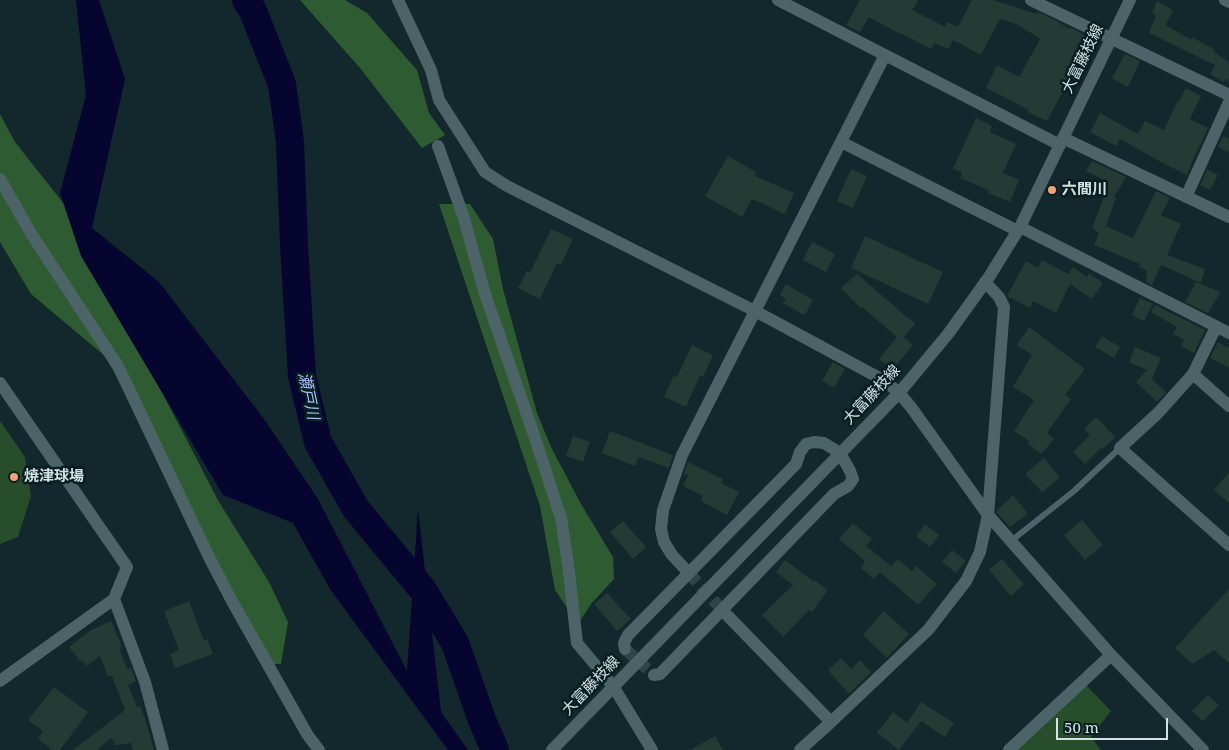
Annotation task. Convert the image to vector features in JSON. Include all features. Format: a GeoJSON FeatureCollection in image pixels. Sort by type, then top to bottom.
{"type":"FeatureCollection","features":[{"type":"Feature","properties":{"kind":"street"},"geometry":{"type":"LineString","coordinates":[[398,0],[431,70],[439,100],[485,172],[507,186],[886,381],[911,407],[988,514],[1011,541],[1111,655],[1203,750]]}},
{"type":"Feature","properties":{"kind":"street"},"geometry":{"type":"LineString","coordinates":[[778,0],[1062,142],[1229,217]]}},
{"type":"Feature","properties":{"kind":"street"},"geometry":{"type":"LineString","coordinates":[[1031,0],[1229,95]]}},
{"type":"Feature","properties":{"kind":"street","name":"大富藤枝線"},"geometry":{"type":"LineString","coordinates":[[552,750],[898,393],[948,334],[985,282],[1019,229],[1130,0]]}},
{"type":"Feature","properties":{"kind":"street"},"geometry":{"type":"LineString","coordinates":[[1225,0],[1229,2]]}},
{"type":"Feature","properties":{"kind":"street"},"geometry":{"type":"LineString","coordinates":[[689,573],[672,556],[664,542],[661,529],[663,510],[682,456],[885,55]]}},
{"type":"Feature","properties":{"kind":"street"},"geometry":{"type":"LineString","coordinates":[[1186,197],[1229,102]]}},
{"type":"Feature","properties":{"kind":"street"},"geometry":{"type":"LineString","coordinates":[[841,142],[1229,334]]}},
{"type":"Feature","properties":{"kind":"street"},"geometry":{"type":"LineString","coordinates":[[438,146],[463,216],[485,294],[534,432],[561,518],[577,643],[608,691],[652,750]]}},
{"type":"Feature","properties":{"kind":"street"},"geometry":{"type":"LineString","coordinates":[[0,179],[32,235],[118,366],[210,559],[307,734],[319,750]]}},
{"type":"Feature","properties":{"kind":"street"},"geometry":{"type":"LineString","coordinates":[[800,750],[928,630],[966,581],[980,552],[988,514],[1004,308],[999,297],[985,282]]}},
{"type":"Feature","properties":{"kind":"street"},"geometry":{"type":"LineString","coordinates":[[1216,327],[1192,374],[1158,413],[1120,448],[1229,545]]}},
{"type":"Feature","properties":{"kind":"street"},"geometry":{"type":"LineString","coordinates":[[1192,374],[1229,406]]}},
{"type":"Feature","properties":{"kind":"street"},"geometry":{"type":"LineString","coordinates":[[0,383],[127,567],[114,599],[0,681]]}},
{"type":"Feature","properties":{"kind":"street"},"geometry":{"type":"LineString","coordinates":[[625,649],[624,643],[628,635],[796,464],[800,452],[806,444],[814,442],[824,443],[840,453],[853,479],[848,486],[834,494],[660,674],[654,674]]}},
{"type":"Feature","properties":{"kind":"street"},"geometry":{"type":"LineString","coordinates":[[114,599],[145,682],[163,750]]}},
{"type":"Feature","properties":{"kind":"street"},"geometry":{"type":"LineString","coordinates":[[722,610],[831,722]]}},
{"type":"Feature","properties":{"kind":"street"},"geometry":{"type":"LineString","coordinates":[[1009,750],[1111,655]]}},
{"type":"Feature","properties":{"kind":"lane"},"geometry":{"type":"LineString","coordinates":[[1011,541],[1074,491],[1120,448]]}},
{"type":"Feature","properties":{"kind":"green space"},"geometry":{"type":"Polygon","coordinates":[[[300,0],[345,0],[367,13],[417,70],[429,113],[445,135],[422,148],[360,68],[300,0]]]}},
{"type":"Feature","properties":{"kind":"green space"},"geometry":{"type":"Polygon","coordinates":[[[0,114],[15,142],[64,204],[219,502],[269,582],[288,622],[281,664],[273,664],[106,357],[31,294],[0,242],[0,114]]]}},
{"type":"Feature","properties":{"kind":"green space"},"geometry":{"type":"Polygon","coordinates":[[[439,204],[470,204],[493,239],[503,289],[537,413],[551,447],[581,504],[613,557],[614,579],[591,604],[578,624],[555,590],[540,506],[439,204]]]}},
{"type":"Feature","properties":{"kind":"green space","name":"焼津球場"},"geometry":{"type":"Polygon","coordinates":[[[0,421],[25,457],[31,496],[18,537],[0,544],[0,421]]]}},
{"type":"Feature","properties":{"kind":"green space"},"geometry":{"type":"Polygon","coordinates":[[[1086,685],[1111,711],[1091,737],[1101,750],[1016,750],[1086,685]]]}},
{"type":"Feature","properties":{"kind":"shaded area"},"geometry":{"type":"Polygon","coordinates":[[[76,0],[99,0],[125,79],[92,228],[159,282],[264,419],[318,499],[407,671],[418,509],[441,712],[468,750],[448,750],[330,589],[293,523],[223,495],[81,256],[60,193],[86,95],[76,0]]]}},
{"type":"Feature","properties":{"kind":"building"},"geometry":{"type":"Polygon","coordinates":[[[860,0],[918,0],[912,10],[945,27],[947,22],[958,27],[972,0],[993,0],[1037,14],[1038,12],[1069,29],[1078,31],[1092,41],[1073,70],[1047,121],[986,88],[997,65],[1019,77],[1040,39],[1019,25],[1000,19],[981,55],[953,40],[949,49],[934,43],[931,49],[869,17],[860,32],[846,25],[860,0]]]}},
{"type":"Feature","properties":{"kind":"building"},"geometry":{"type":"Polygon","coordinates":[[[1157,1],[1173,10],[1166,25],[1191,40],[1192,37],[1215,50],[1214,52],[1229,62],[1229,81],[1225,79],[1224,82],[1210,74],[1215,65],[1149,33],[1156,15],[1152,13],[1157,1]]]}},
{"type":"Feature","properties":{"kind":"building"},"geometry":{"type":"Polygon","coordinates":[[[1125,54],[1140,61],[1128,87],[1112,78],[1125,54]]]}},
{"type":"Feature","properties":{"kind":"building"},"geometry":{"type":"Polygon","coordinates":[[[1186,88],[1201,96],[1190,119],[1208,128],[1187,175],[1120,139],[1116,146],[1090,132],[1100,113],[1138,134],[1145,121],[1164,130],[1186,88]]]}},
{"type":"Feature","properties":{"kind":"building"},"geometry":{"type":"Polygon","coordinates":[[[976,118],[992,126],[990,132],[1016,144],[1003,173],[1019,180],[1010,202],[988,193],[989,190],[960,178],[962,172],[953,169],[976,118]]]}},
{"type":"Feature","properties":{"kind":"building"},"geometry":{"type":"Polygon","coordinates":[[[1223,136],[1229,139],[1229,152],[1218,147],[1223,136]]]}},
{"type":"Feature","properties":{"kind":"building"},"geometry":{"type":"Polygon","coordinates":[[[728,156],[756,172],[755,176],[794,193],[785,214],[752,199],[742,217],[705,196],[728,156]]]}},
{"type":"Feature","properties":{"kind":"building"},"geometry":{"type":"Polygon","coordinates":[[[1092,161],[1126,177],[1114,197],[1116,198],[1106,226],[1133,238],[1156,191],[1170,198],[1161,215],[1181,224],[1167,255],[1205,269],[1201,283],[1161,265],[1152,285],[1146,282],[1147,271],[1139,267],[1140,264],[1094,245],[1099,233],[1092,228],[1108,186],[1104,184],[1106,181],[1086,171],[1092,161]]]}},
{"type":"Feature","properties":{"kind":"building"},"geometry":{"type":"Polygon","coordinates":[[[851,169],[867,176],[853,208],[837,201],[851,169]]]}},
{"type":"Feature","properties":{"kind":"building"},"geometry":{"type":"Polygon","coordinates":[[[1207,170],[1218,175],[1210,190],[1200,185],[1207,170]]]}},
{"type":"Feature","properties":{"kind":"building"},"geometry":{"type":"Polygon","coordinates":[[[551,229],[573,239],[561,265],[557,263],[540,299],[518,288],[527,271],[530,273],[551,229]]]}},
{"type":"Feature","properties":{"kind":"building"},"geometry":{"type":"Polygon","coordinates":[[[865,236],[943,272],[928,304],[851,268],[865,236]]]}},
{"type":"Feature","properties":{"kind":"building"},"geometry":{"type":"Polygon","coordinates":[[[812,242],[835,254],[826,272],[803,260],[812,242]]]}},
{"type":"Feature","properties":{"kind":"building"},"geometry":{"type":"Polygon","coordinates":[[[1042,260],[1068,274],[1073,267],[1087,277],[1089,273],[1103,283],[1092,299],[1070,284],[1056,313],[1033,301],[1030,308],[1007,296],[1026,261],[1038,268],[1042,260]]]}},
{"type":"Feature","properties":{"kind":"building"},"geometry":{"type":"Polygon","coordinates":[[[857,274],[915,324],[904,337],[913,345],[892,370],[879,359],[897,337],[862,307],[860,308],[841,288],[857,274]]]}},
{"type":"Feature","properties":{"kind":"building"},"geometry":{"type":"Polygon","coordinates":[[[1196,282],[1221,292],[1208,313],[1185,302],[1196,282]]]}},
{"type":"Feature","properties":{"kind":"building"},"geometry":{"type":"Polygon","coordinates":[[[786,284],[813,300],[804,315],[783,303],[786,299],[780,295],[786,284]]]}},
{"type":"Feature","properties":{"kind":"building"},"geometry":{"type":"Polygon","coordinates":[[[1140,298],[1153,304],[1144,321],[1132,315],[1140,298]]]}},
{"type":"Feature","properties":{"kind":"building"},"geometry":{"type":"Polygon","coordinates":[[[1155,305],[1205,330],[1194,353],[1181,346],[1184,340],[1173,334],[1177,327],[1151,312],[1155,305]]]}},
{"type":"Feature","properties":{"kind":"building"},"geometry":{"type":"Polygon","coordinates":[[[1029,327],[1085,369],[1065,395],[1071,399],[1047,433],[1054,439],[1041,454],[1027,443],[1029,441],[1014,431],[1034,400],[1013,387],[1032,355],[1017,345],[1029,327]]]}},
{"type":"Feature","properties":{"kind":"building"},"geometry":{"type":"Polygon","coordinates":[[[1102,336],[1120,347],[1114,358],[1095,347],[1102,336]]]}},
{"type":"Feature","properties":{"kind":"building"},"geometry":{"type":"Polygon","coordinates":[[[1218,342],[1229,348],[1229,368],[1210,358],[1218,342]]]}},
{"type":"Feature","properties":{"kind":"building"},"geometry":{"type":"Polygon","coordinates":[[[692,345],[713,355],[703,377],[700,375],[686,407],[664,397],[674,375],[677,377],[692,345]]]}},
{"type":"Feature","properties":{"kind":"building"},"geometry":{"type":"Polygon","coordinates":[[[1135,347],[1161,357],[1152,379],[1166,392],[1157,402],[1136,382],[1147,370],[1129,362],[1135,347]]]}},
{"type":"Feature","properties":{"kind":"building"},"geometry":{"type":"Polygon","coordinates":[[[833,362],[845,369],[834,388],[822,381],[833,362]]]}},
{"type":"Feature","properties":{"kind":"building"},"geometry":{"type":"Polygon","coordinates":[[[1096,417],[1115,437],[1085,464],[1073,452],[1090,435],[1084,429],[1096,417]]]}},
{"type":"Feature","properties":{"kind":"building"},"geometry":{"type":"Polygon","coordinates":[[[610,431],[673,455],[669,468],[638,457],[635,466],[602,453],[610,431]]]}},
{"type":"Feature","properties":{"kind":"building"},"geometry":{"type":"Polygon","coordinates":[[[573,436],[590,442],[583,462],[566,456],[573,436]]]}},
{"type":"Feature","properties":{"kind":"building"},"geometry":{"type":"Polygon","coordinates":[[[1044,458],[1060,477],[1042,492],[1025,474],[1044,458]]]}},
{"type":"Feature","properties":{"kind":"building"},"geometry":{"type":"Polygon","coordinates":[[[688,462],[723,479],[721,483],[739,492],[727,515],[701,501],[703,496],[683,486],[688,475],[684,474],[688,462]]]}},
{"type":"Feature","properties":{"kind":"building"},"geometry":{"type":"Polygon","coordinates":[[[1229,472],[1229,503],[1214,490],[1229,472]]]}},
{"type":"Feature","properties":{"kind":"building"},"geometry":{"type":"Polygon","coordinates":[[[1013,495],[1028,514],[1010,527],[996,512],[1013,495]]]}},
{"type":"Feature","properties":{"kind":"building"},"geometry":{"type":"Polygon","coordinates":[[[1082,520],[1103,545],[1085,560],[1064,535],[1082,520]]]}},
{"type":"Feature","properties":{"kind":"building"},"geometry":{"type":"Polygon","coordinates":[[[623,521],[646,547],[633,559],[610,532],[623,521]]]}},
{"type":"Feature","properties":{"kind":"building"},"geometry":{"type":"Polygon","coordinates":[[[853,523],[872,539],[866,546],[891,566],[898,559],[912,571],[916,566],[937,584],[918,605],[880,572],[874,579],[861,568],[865,561],[839,539],[853,523]]]}},
{"type":"Feature","properties":{"kind":"building"},"geometry":{"type":"Polygon","coordinates":[[[925,524],[939,535],[930,547],[916,536],[925,524]]]}},
{"type":"Feature","properties":{"kind":"building"},"geometry":{"type":"Polygon","coordinates":[[[952,550],[966,561],[956,573],[942,562],[952,550]]]}},
{"type":"Feature","properties":{"kind":"building"},"geometry":{"type":"Polygon","coordinates":[[[1002,559],[1024,584],[1011,596],[989,570],[1002,559]]]}},
{"type":"Feature","properties":{"kind":"building"},"geometry":{"type":"Polygon","coordinates":[[[785,560],[828,590],[812,612],[809,610],[783,637],[762,615],[793,585],[776,572],[785,560]]]}},
{"type":"Feature","properties":{"kind":"building"},"geometry":{"type":"Polygon","coordinates":[[[1229,589],[1229,663],[1214,650],[1192,664],[1175,648],[1229,589]]]}},
{"type":"Feature","properties":{"kind":"building"},"geometry":{"type":"Polygon","coordinates":[[[607,593],[631,619],[617,631],[594,604],[607,593]]]}},
{"type":"Feature","properties":{"kind":"building"},"geometry":{"type":"Polygon","coordinates":[[[189,601],[204,641],[207,639],[213,654],[175,668],[170,654],[179,650],[164,611],[189,601]]]}},
{"type":"Feature","properties":{"kind":"building"},"geometry":{"type":"Polygon","coordinates":[[[884,611],[909,634],[887,658],[863,635],[884,611]]]}},
{"type":"Feature","properties":{"kind":"building"},"geometry":{"type":"Polygon","coordinates":[[[111,621],[122,647],[119,648],[127,669],[131,668],[136,681],[128,685],[137,707],[140,706],[145,718],[154,750],[133,750],[131,743],[116,745],[111,738],[97,750],[73,750],[125,710],[112,676],[108,676],[100,656],[87,666],[82,660],[80,661],[69,647],[91,630],[111,621]]]}},
{"type":"Feature","properties":{"kind":"building"},"geometry":{"type":"Polygon","coordinates":[[[841,658],[851,669],[860,660],[871,672],[849,694],[828,670],[841,658]]]}},
{"type":"Feature","properties":{"kind":"building"},"geometry":{"type":"Polygon","coordinates":[[[54,687],[88,712],[60,750],[52,750],[38,739],[43,731],[28,720],[54,687]]]}},
{"type":"Feature","properties":{"kind":"building"},"geometry":{"type":"Polygon","coordinates":[[[1208,695],[1219,705],[1203,721],[1192,711],[1208,695]]]}},
{"type":"Feature","properties":{"kind":"building"},"geometry":{"type":"Polygon","coordinates":[[[921,702],[954,723],[945,737],[921,721],[899,750],[877,733],[893,712],[907,723],[921,702]]]}},
{"type":"Feature","properties":{"kind":"building"},"geometry":{"type":"Polygon","coordinates":[[[715,736],[723,750],[690,750],[715,736]]]}},
{"type":"Feature","properties":{"kind":"waterway","name":"瀬戸川"},"geometry":{"type":"LineString","coordinates":[[246,0],[253,11],[282,84],[290,142],[302,376],[318,442],[356,509],[423,590],[455,643],[482,720],[495,750]]}},
{"type":"Feature","properties":{"kind":"tunnel"},"geometry":{"type":"LineString","coordinates":[[689,573],[722,610]]}},
{"type":"Feature","properties":{"kind":"tunnel"},"geometry":{"type":"LineString","coordinates":[[625,649],[654,675]]}},
{"type":"Feature","properties":{"kind":"place","name":"六間川"},"geometry":{"type":"Point","coordinates":[1052,190]}},
{"type":"Feature","properties":{"kind":"place","name":"焼津球場"},"geometry":{"type":"Point","coordinates":[14,477]}}]}
